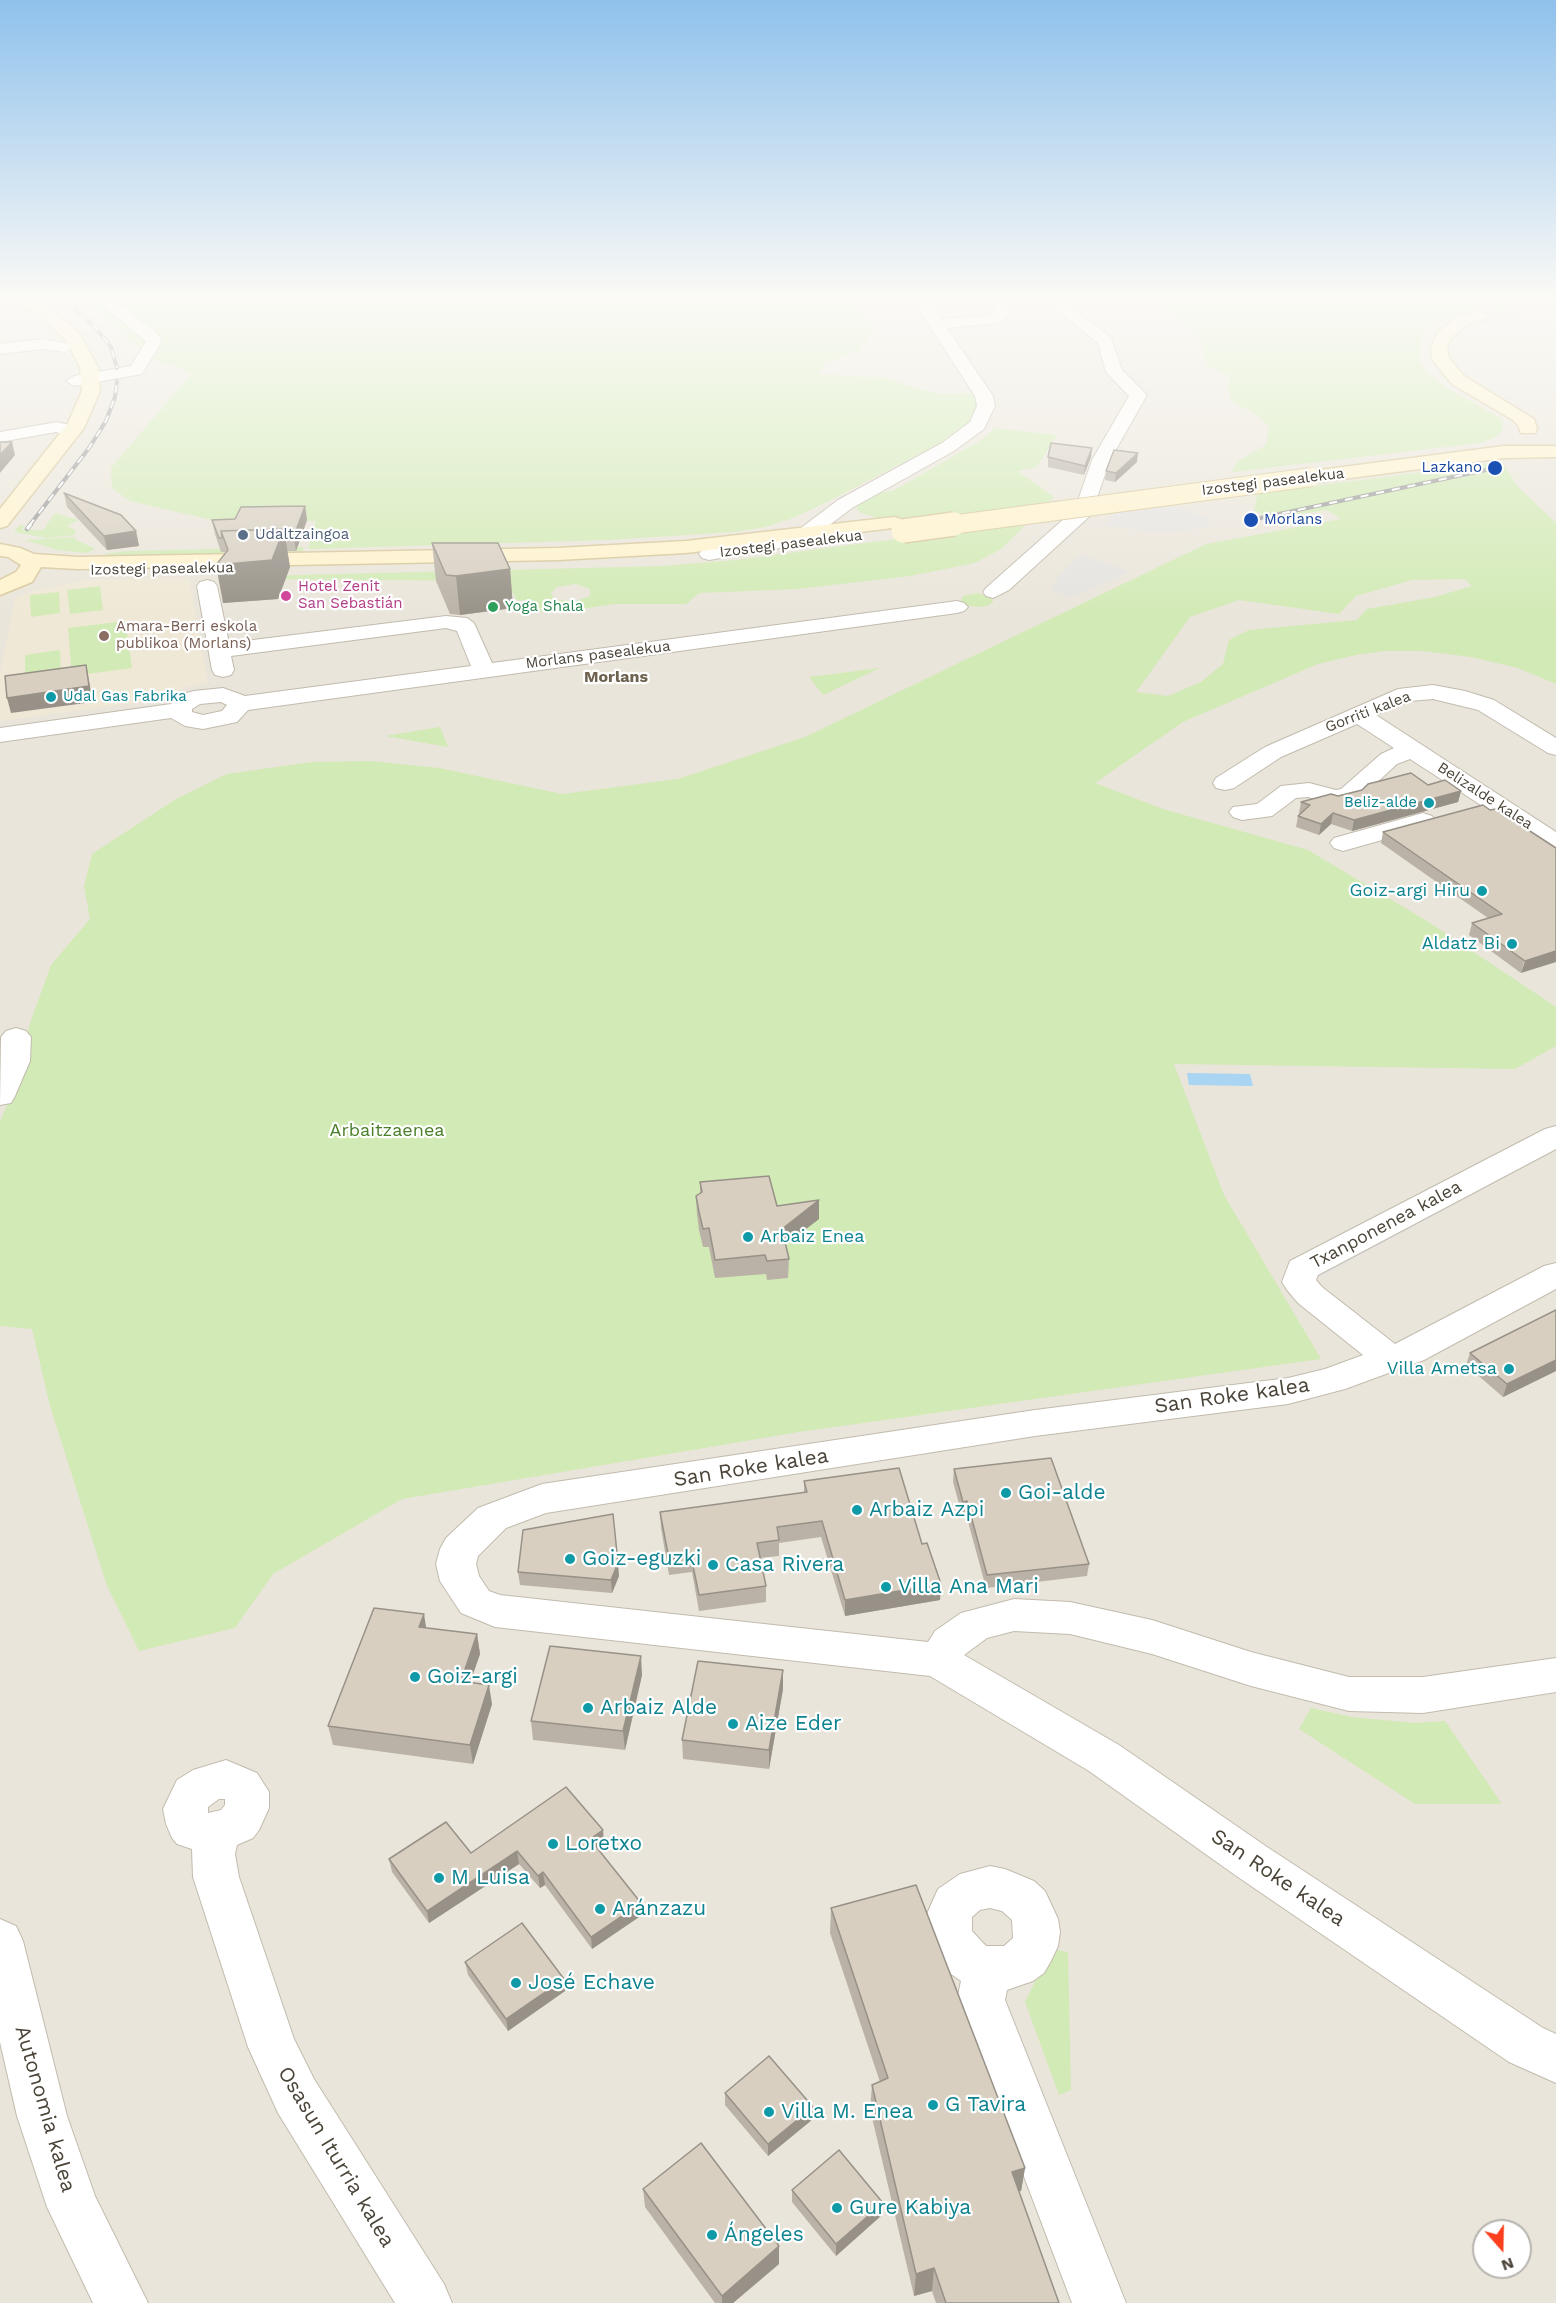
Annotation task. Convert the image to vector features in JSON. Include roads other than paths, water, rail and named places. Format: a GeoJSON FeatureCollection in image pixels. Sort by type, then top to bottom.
{"type":"FeatureCollection","features":[{"type":"Feature","properties":{"kind":"main road"},"geometry":{"type":"LineString","coordinates":[[0,522],[58,433],[71,404]]}},
{"type":"Feature","properties":{"kind":"main road","name":"Izostegi pasealekua"},"geometry":{"type":"LineString","coordinates":[[1499,404],[1524,419],[1527,433]]}},
{"type":"Feature","properties":{"kind":"main road","name":"Izostegi pasealekua"},"geometry":{"type":"LineString","coordinates":[[1306,474],[1492,446],[1527,433],[1548,421],[1517,404]]}},
{"type":"Feature","properties":{"kind":"main road"},"geometry":{"type":"LineString","coordinates":[[0,499],[58,433]]}},
{"type":"Feature","properties":{"kind":"main road"},"geometry":{"type":"LineString","coordinates":[[1527,433],[1535,446],[1555,452]]}},
{"type":"Feature","properties":{"kind":"main road","name":"Izostegi pasealekua"},"geometry":{"type":"LineString","coordinates":[[27,568],[85,570],[542,564],[709,554],[1306,474],[1504,452],[1555,452]]}},
{"type":"Feature","properties":{"kind":"main road","name":"Izostegi pasealekua"},"geometry":{"type":"LineString","coordinates":[[27,568],[78,563],[558,554],[750,541],[898,527]]}},
{"type":"Feature","properties":{"kind":"main road"},"geometry":{"type":"LineString","coordinates":[[0,550],[14,552],[27,568],[0,588]]}},
{"type":"Feature","properties":{"kind":"street"},"geometry":{"type":"LineString","coordinates":[[750,541],[790,530],[845,504],[948,447],[978,425],[986,404]]}},
{"type":"Feature","properties":{"kind":"street","name":"Morlans pasealekua"},"geometry":{"type":"LineString","coordinates":[[0,735],[179,710],[194,699],[231,700],[484,670],[976,600],[1080,516],[1092,491],[1101,460],[1132,404]]}},
{"type":"Feature","properties":{"kind":"street"},"geometry":{"type":"LineString","coordinates":[[5,436],[58,433]]}},
{"type":"Feature","properties":{"kind":"street"},"geometry":{"type":"LineString","coordinates":[[845,504],[852,515],[898,527]]}},
{"type":"Feature","properties":{"kind":"street"},"geometry":{"type":"LineString","coordinates":[[709,554],[786,542],[804,535],[845,504]]}},
{"type":"Feature","properties":{"kind":"street"},"geometry":{"type":"LineString","coordinates":[[207,586],[225,687],[231,700]]}},
{"type":"Feature","properties":{"kind":"street"},"geometry":{"type":"LineString","coordinates":[[220,651],[446,622],[459,623],[466,628],[484,670]]}},
{"type":"Feature","properties":{"kind":"street","name":"Gorriti kalea"},"geometry":{"type":"LineString","coordinates":[[1225,783],[1249,776],[1273,752],[1406,694],[1433,692],[1486,705],[1556,748]]}},
{"type":"Feature","properties":{"kind":"street","name":"Belizalde kalea"},"geometry":{"type":"LineString","coordinates":[[1358,714],[1556,843]]}},
{"type":"Feature","properties":{"kind":"street"},"geometry":{"type":"LineString","coordinates":[[1242,812],[1263,811],[1290,791],[1309,790],[1335,798],[1350,795],[1389,759],[1413,749]]}},
{"type":"Feature","properties":{"kind":"street"},"geometry":{"type":"LineString","coordinates":[[1343,843],[1494,802]]}},
{"type":"Feature","properties":{"kind":"street"},"geometry":{"type":"LineString","coordinates":[[0,1096],[15,1061],[16,1037]]}},
{"type":"Feature","properties":{"kind":"street","name":"Txanponenea kalea"},"geometry":{"type":"LineString","coordinates":[[1391,1359],[1310,1295],[1299,1282],[1302,1269],[1556,1136]]}},
{"type":"Feature","properties":{"kind":"street","name":"San Roke kalea"},"geometry":{"type":"LineString","coordinates":[[1556,1274],[1506,1302],[1391,1359],[1332,1380],[1288,1391],[1035,1423],[542,1499],[492,1518],[460,1549],[456,1564],[460,1581],[475,1602],[495,1611],[938,1660],[1104,1758],[1260,1867],[1526,2045],[1556,2059]]}},
{"type":"Feature","properties":{"kind":"street"},"geometry":{"type":"LineString","coordinates":[[938,1660],[949,1643],[975,1625],[1014,1615],[1071,1618],[1152,1637],[1251,1669],[1349,1694],[1423,1695],[1556,1675]]}},
{"type":"Feature","properties":{"kind":"street","name":"Osasun Iturria kalea"},"geometry":{"type":"LineString","coordinates":[[218,1833],[213,1854],[216,1877],[272,2047],[296,2096],[425,2303]]}},
{"type":"Feature","properties":{"kind":"street","name":"Autonomia kalea"},"geometry":{"type":"LineString","coordinates":[[0,1941],[42,2116],[73,2207],[121,2303]]}},
{"type":"Feature","properties":{"kind":"street"},"geometry":{"type":"LineString","coordinates":[[987,1968],[981,2000],[1049,2180],[1100,2303]]}},
{"type":"Feature","properties":{"kind":"water"},"geometry":{"type":"Polygon","coordinates":[[[1187,1073],[1250,1074],[1253,1086],[1189,1085],[1187,1073]]]}},
{"type":"Feature","properties":{"kind":"railway"},"geometry":{"type":"LineString","coordinates":[[29,526],[89,448],[106,421],[112,404]]}},
{"type":"Feature","properties":{"kind":"railway"},"geometry":{"type":"LineString","coordinates":[[1251,520],[1495,468]]}},
{"type":"Feature","properties":{"kind":"railway"},"geometry":{"type":"LineString","coordinates":[[27,529],[31,524]]}},
{"type":"Feature","properties":{"kind":"place","name":"Lazkano"},"geometry":{"type":"Point","coordinates":[1495,468]}},
{"type":"Feature","properties":{"kind":"place","name":"Morlans"},"geometry":{"type":"Point","coordinates":[1251,520]}},
{"type":"Feature","properties":{"kind":"place","name":"Udaltzaingoa"},"geometry":{"type":"Point","coordinates":[243,535]}},
{"type":"Feature","properties":{"kind":"place","name":"Hotel Zenit San Sebastián"},"geometry":{"type":"Point","coordinates":[286,596]}},
{"type":"Feature","properties":{"kind":"place","name":"Yoga Shala"},"geometry":{"type":"Point","coordinates":[493,607]}},
{"type":"Feature","properties":{"kind":"place","name":"Amara-Berri eskola publikoa (Morlans)"},"geometry":{"type":"Point","coordinates":[104,636]}},
{"type":"Feature","properties":{"kind":"place","name":"Udal Gas Fabrika"},"geometry":{"type":"Point","coordinates":[51,697]}},
{"type":"Feature","properties":{"kind":"place","name":"Beliz-alde"},"geometry":{"type":"Point","coordinates":[1429,803]}},
{"type":"Feature","properties":{"kind":"place","name":"Goiz-argi Hiru"},"geometry":{"type":"Point","coordinates":[1482,891]}},
{"type":"Feature","properties":{"kind":"place","name":"Aldatz Bi"},"geometry":{"type":"Point","coordinates":[1512,944]}},
{"type":"Feature","properties":{"kind":"place","name":"Arbaiz Enea"},"geometry":{"type":"Point","coordinates":[748,1237]}},
{"type":"Feature","properties":{"kind":"place","name":"Villa Ametsa"},"geometry":{"type":"Point","coordinates":[1509,1369]}},
{"type":"Feature","properties":{"kind":"place","name":"Goi-alde"},"geometry":{"type":"Point","coordinates":[1006,1493]}},
{"type":"Feature","properties":{"kind":"place","name":"Arbaiz Azpi"},"geometry":{"type":"Point","coordinates":[857,1510]}},
{"type":"Feature","properties":{"kind":"place","name":"Goiz-eguzki"},"geometry":{"type":"Point","coordinates":[570,1559]}},
{"type":"Feature","properties":{"kind":"place","name":"Casa Rivera"},"geometry":{"type":"Point","coordinates":[713,1565]}},
{"type":"Feature","properties":{"kind":"place","name":"Villa Ana Mari"},"geometry":{"type":"Point","coordinates":[886,1587]}},
{"type":"Feature","properties":{"kind":"place","name":"Goiz-argi"},"geometry":{"type":"Point","coordinates":[415,1677]}},
{"type":"Feature","properties":{"kind":"place","name":"Arbaiz Alde"},"geometry":{"type":"Point","coordinates":[588,1708]}},
{"type":"Feature","properties":{"kind":"place","name":"Aize Eder"},"geometry":{"type":"Point","coordinates":[733,1724]}},
{"type":"Feature","properties":{"kind":"place","name":"Loretxo"},"geometry":{"type":"Point","coordinates":[553,1844]}},
{"type":"Feature","properties":{"kind":"place","name":"M Luisa"},"geometry":{"type":"Point","coordinates":[439,1878]}},
{"type":"Feature","properties":{"kind":"place","name":"Aránzazu"},"geometry":{"type":"Point","coordinates":[600,1909]}},
{"type":"Feature","properties":{"kind":"place","name":"José Echave"},"geometry":{"type":"Point","coordinates":[516,1983]}},
{"type":"Feature","properties":{"kind":"place","name":"G Tavira"},"geometry":{"type":"Point","coordinates":[933,2105]}},
{"type":"Feature","properties":{"kind":"place","name":"Villa M. Enea"},"geometry":{"type":"Point","coordinates":[769,2112]}},
{"type":"Feature","properties":{"kind":"place","name":"Gure Kabiya"},"geometry":{"type":"Point","coordinates":[837,2208]}},
{"type":"Feature","properties":{"kind":"place","name":"Ángeles"},"geometry":{"type":"Point","coordinates":[712,2235]}},
{"type":"Feature","properties":{"kind":"district","name":"Morlans"},"geometry":{"type":"Point","coordinates":[616,677]}},
{"type":"Feature","properties":{"kind":"park label","name":"Arbaitzaenea"},"geometry":{"type":"Point","coordinates":[387,1131]}}]}
